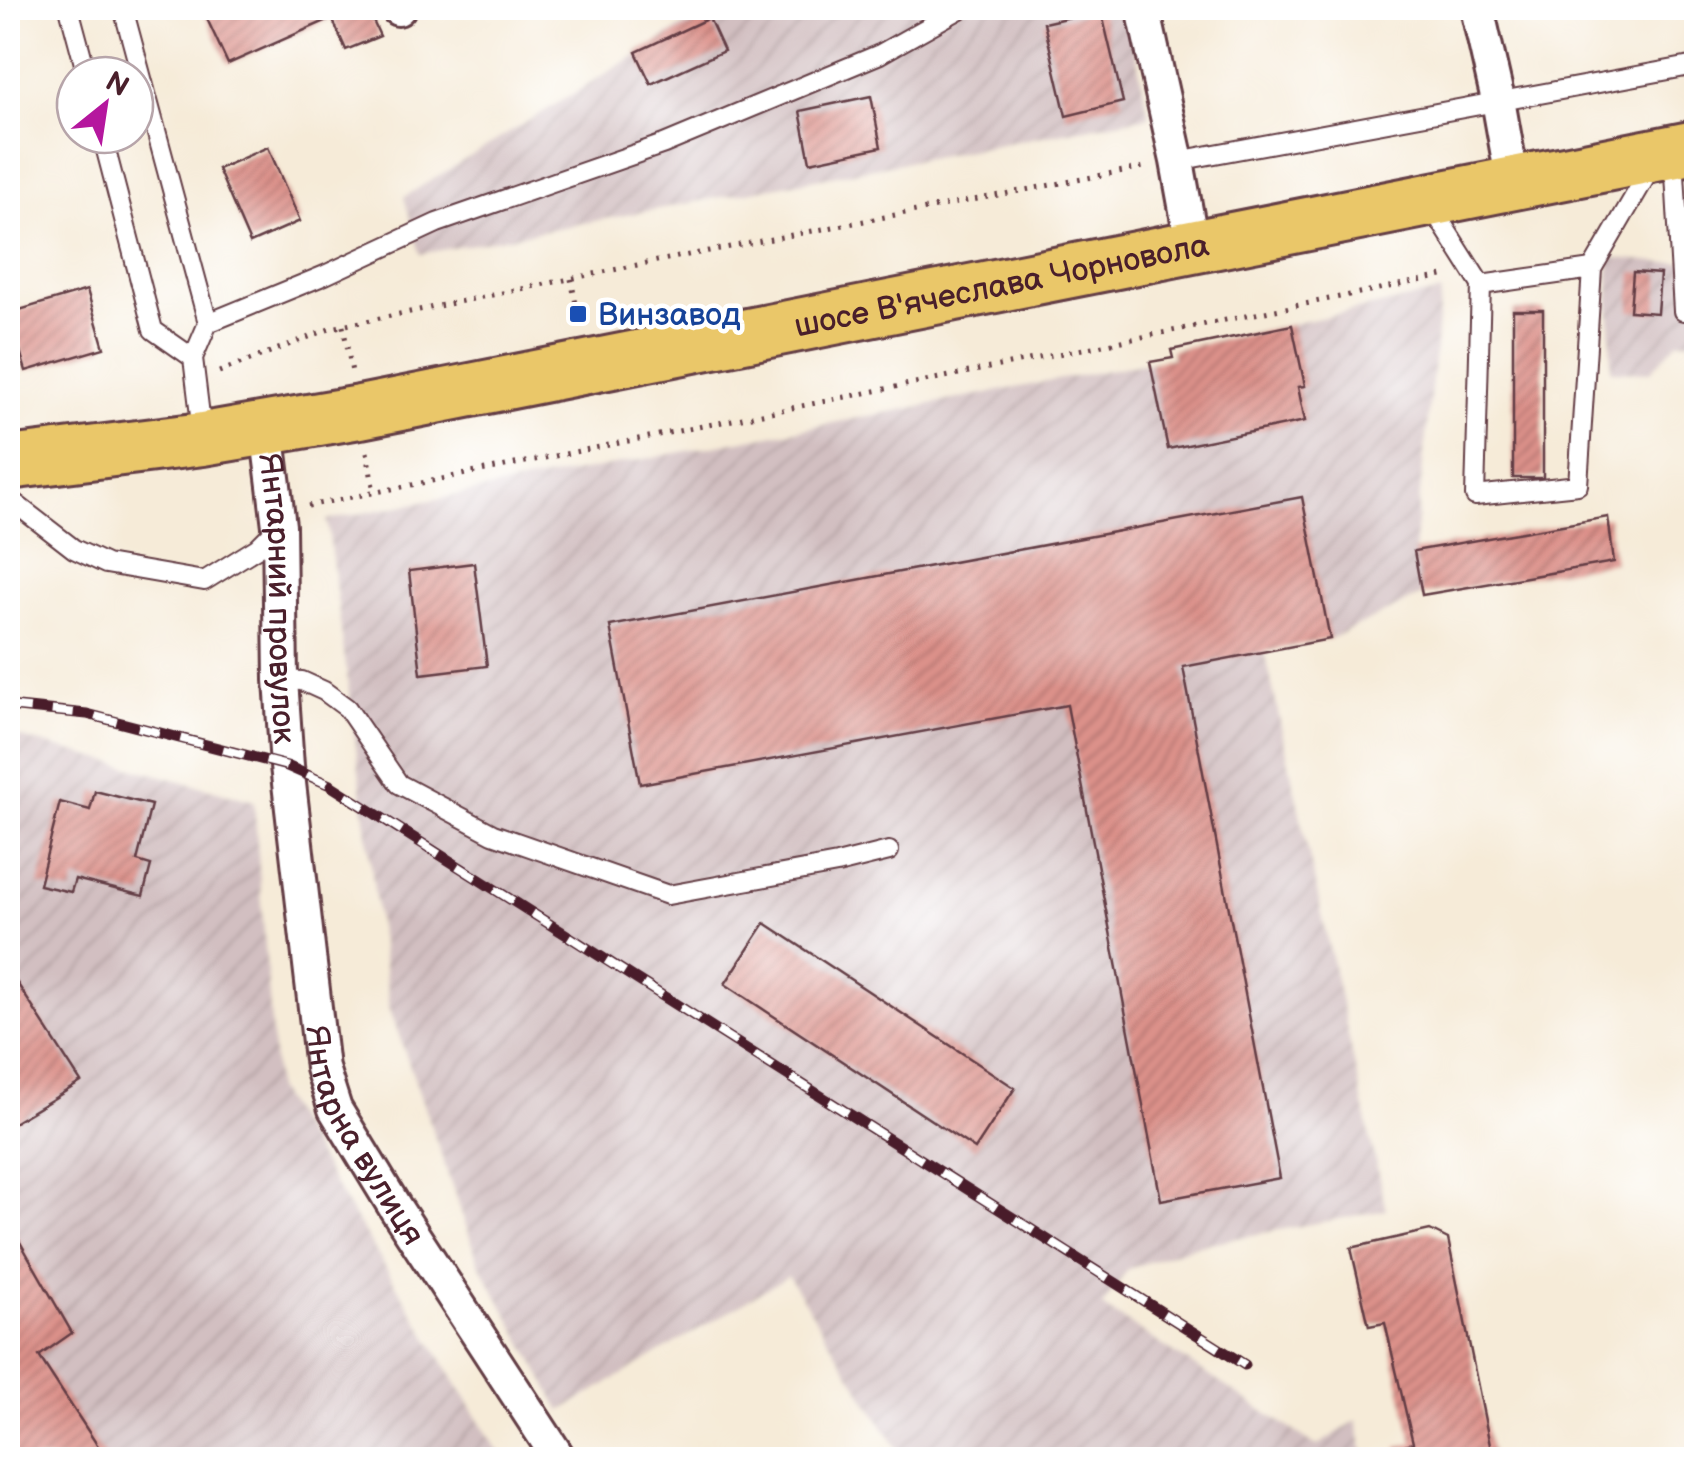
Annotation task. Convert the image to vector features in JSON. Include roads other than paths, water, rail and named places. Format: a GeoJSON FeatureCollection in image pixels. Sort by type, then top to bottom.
{"type":"FeatureCollection","features":[{"type":"Feature","properties":{"kind":"main road","name":"шосе В'ячеслава Чорновола"},"geometry":{"type":"LineString","coordinates":[[8,463],[266,429],[1676,151]]}},
{"type":"Feature","properties":{"kind":"street"},"geometry":{"type":"LineString","coordinates":[[1143,8],[1193,249]]}},
{"type":"Feature","properties":{"kind":"street"},"geometry":{"type":"LineString","coordinates":[[1477,8],[1513,184]]}},
{"type":"Feature","properties":{"kind":"street","name":"Янтарний провулок"},"geometry":{"type":"LineString","coordinates":[[266,429],[278,519],[287,766]]}},
{"type":"Feature","properties":{"kind":"street","name":"Янтарна вулиця"},"geometry":{"type":"LineString","coordinates":[[287,766],[322,1068],[335,1109],[560,1460]]}},
{"type":"Feature","properties":{"kind":"lane"},"geometry":{"type":"LineString","coordinates":[[69,8],[82,55]]}},
{"type":"Feature","properties":{"kind":"lane"},"geometry":{"type":"LineString","coordinates":[[123,8],[208,323],[193,358],[203,439]]}},
{"type":"Feature","properties":{"kind":"lane"},"geometry":{"type":"LineString","coordinates":[[208,323],[437,223],[664,144],[880,54],[962,8]]}},
{"type":"Feature","properties":{"kind":"lane"},"geometry":{"type":"LineString","coordinates":[[1177,161],[1696,65]]}},
{"type":"Feature","properties":{"kind":"lane"},"geometry":{"type":"LineString","coordinates":[[1428,202],[1477,279],[1475,496],[1578,485],[1592,269],[1676,151]]}},
{"type":"Feature","properties":{"kind":"lane"},"geometry":{"type":"LineString","coordinates":[[1676,151],[1683,311],[1696,310]]}},
{"type":"Feature","properties":{"kind":"lane"},"geometry":{"type":"LineString","coordinates":[[107,155],[152,330],[193,358]]}},
{"type":"Feature","properties":{"kind":"lane"},"geometry":{"type":"LineString","coordinates":[[1477,279],[1592,269]]}},
{"type":"Feature","properties":{"kind":"lane"},"geometry":{"type":"LineString","coordinates":[[8,498],[74,549],[106,564],[204,581],[257,548],[278,519]]}},
{"type":"Feature","properties":{"kind":"lane"},"geometry":{"type":"LineString","coordinates":[[281,680],[302,680],[347,708],[399,784],[493,834],[668,895],[836,864],[889,850]]}},
{"type":"Feature","properties":{"kind":"railway"},"geometry":{"type":"LineString","coordinates":[[8,706],[87,714],[287,766],[330,785],[1245,1365]]}},
{"type":"Feature","properties":{"kind":"place","name":"Винзавод"},"geometry":{"type":"Point","coordinates":[578,314]}}]}
